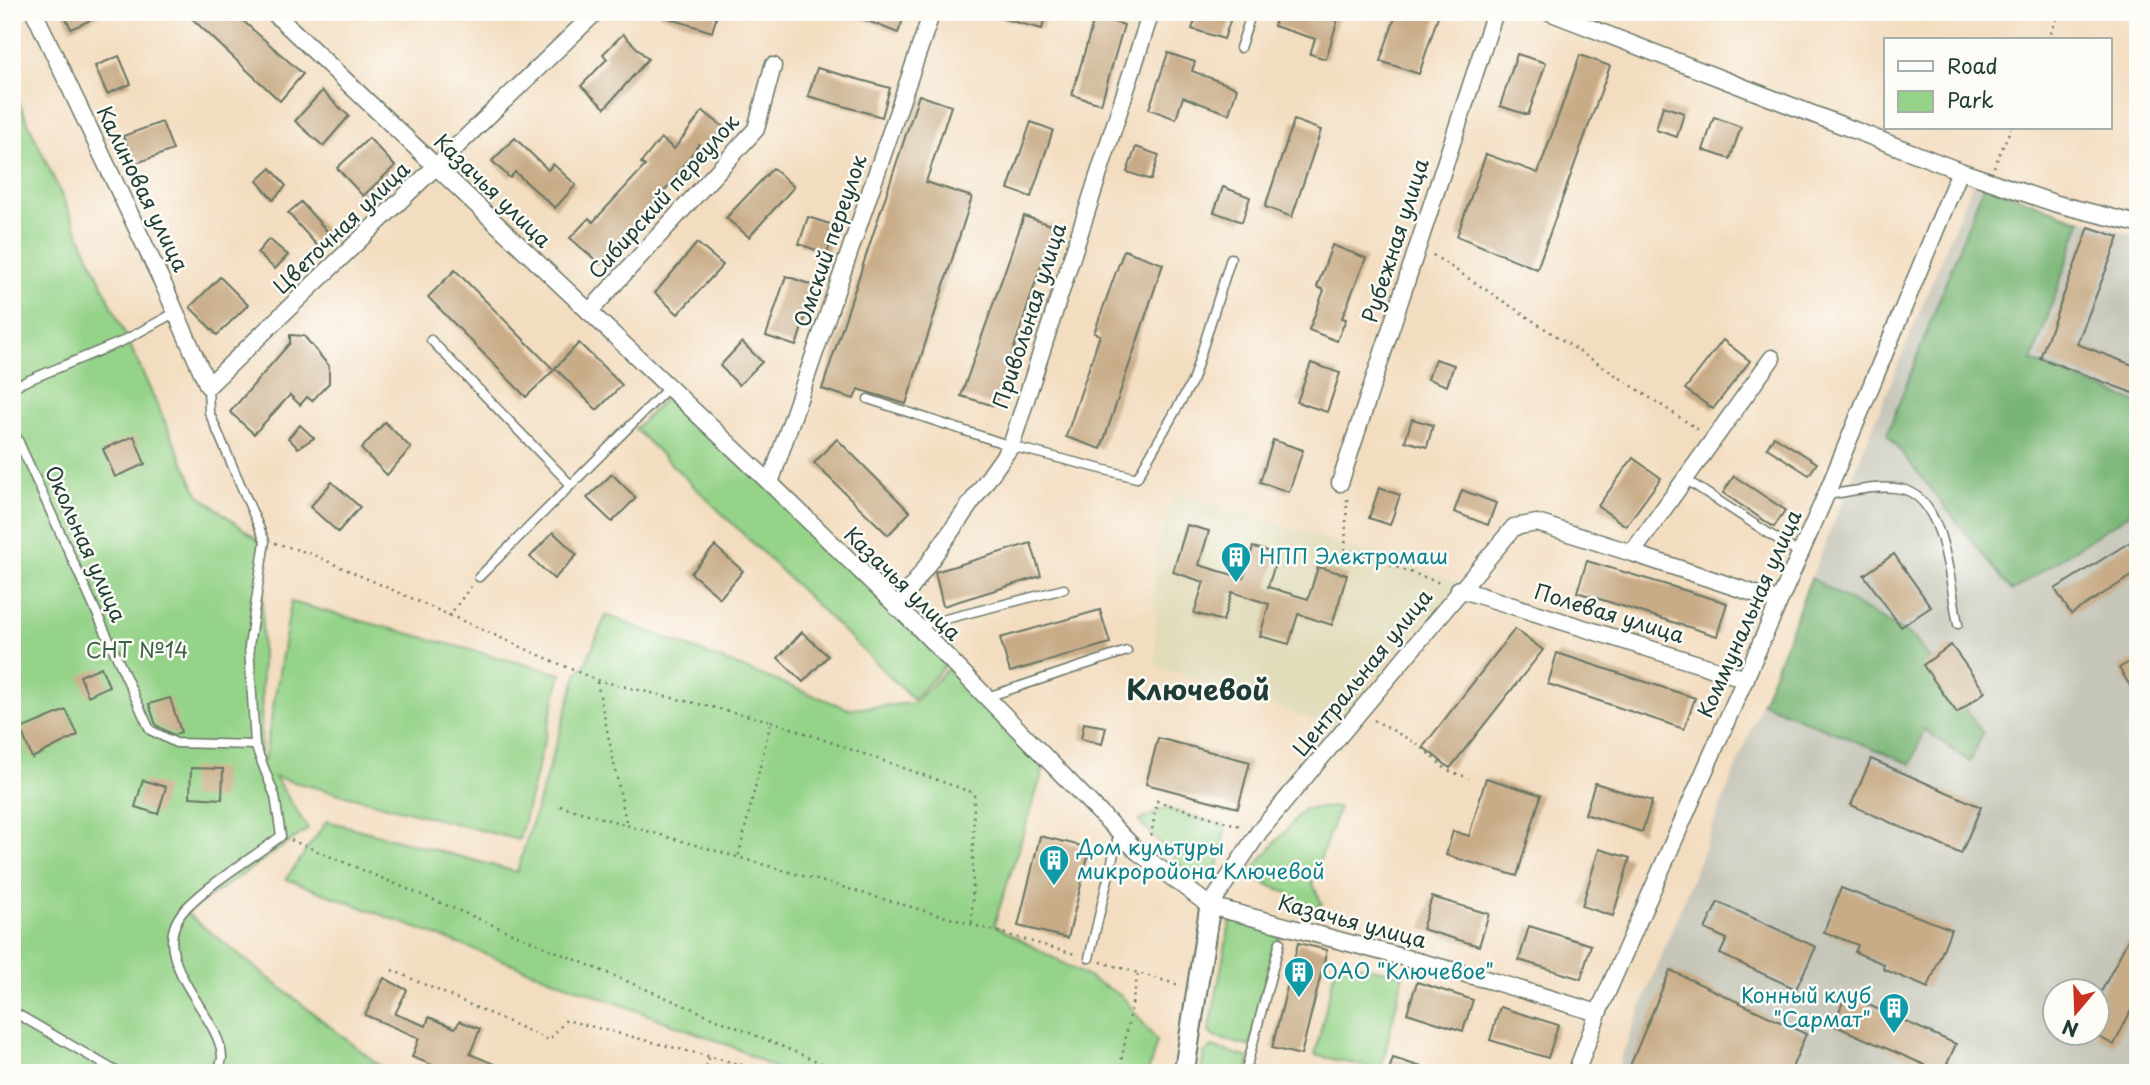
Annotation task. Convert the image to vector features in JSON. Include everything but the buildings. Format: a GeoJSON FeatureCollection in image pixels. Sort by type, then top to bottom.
{"type":"FeatureCollection","features":[{"type":"Feature","properties":{"kind":"street","name":"Калиновая улица"},"geometry":{"type":"LineString","coordinates":[[34,12],[176,312],[208,386]]}},
{"type":"Feature","properties":{"kind":"street","name":"Казачья улица"},"geometry":{"type":"LineString","coordinates":[[273,12],[770,483],[917,626],[1138,852],[1210,906],[1492,981],[1598,1013]]}},
{"type":"Feature","properties":{"kind":"street","name":"Цветочная улица"},"geometry":{"type":"LineString","coordinates":[[208,386],[596,12]]}},
{"type":"Feature","properties":{"kind":"street","name":"Омский переулок"},"geometry":{"type":"LineString","coordinates":[[770,483],[932,12]]}},
{"type":"Feature","properties":{"kind":"street","name":"Привольная улица"},"geometry":{"type":"LineString","coordinates":[[897,608],[1010,446],[1152,12]]}},
{"type":"Feature","properties":{"kind":"street","name":"Рубежная улица"},"geometry":{"type":"LineString","coordinates":[[1344,489],[1417,244],[1495,12]]}},
{"type":"Feature","properties":{"kind":"street"},"geometry":{"type":"LineString","coordinates":[[1549,12],[1960,171],[2057,204],[2138,224]]}},
{"type":"Feature","properties":{"kind":"street","name":"Сибирский переулок"},"geometry":{"type":"LineString","coordinates":[[589,312],[756,129],[773,66]]}},
{"type":"Feature","properties":{"kind":"street","name":"Коммунальная улица"},"geometry":{"type":"LineString","coordinates":[[1576,1073],[1598,1013],[1746,679],[1777,601],[1826,495],[1960,171]]}},
{"type":"Feature","properties":{"kind":"street"},"geometry":{"type":"LineString","coordinates":[[1632,552],[1772,358]]}},
{"type":"Feature","properties":{"kind":"street","name":"Центральная улица"},"geometry":{"type":"LineString","coordinates":[[1210,906],[1259,832],[1459,589],[1514,527],[1537,523],[1777,601]]}},
{"type":"Feature","properties":{"kind":"street","name":"Полевая улица"},"geometry":{"type":"LineString","coordinates":[[1459,589],[1746,679]]}},
{"type":"Feature","properties":{"kind":"street"},"geometry":{"type":"LineString","coordinates":[[1184,1073],[1210,906]]}},
{"type":"Feature","properties":{"kind":"lane"},"geometry":{"type":"LineString","coordinates":[[1240,48],[1252,12]]}},
{"type":"Feature","properties":{"kind":"lane"},"geometry":{"type":"LineString","coordinates":[[868,399],[1010,446],[1137,478],[1192,382],[1231,258]]}},
{"type":"Feature","properties":{"kind":"lane"},"geometry":{"type":"LineString","coordinates":[[12,387],[123,341],[176,312]]}},
{"type":"Feature","properties":{"kind":"lane"},"geometry":{"type":"LineString","coordinates":[[431,340],[571,485]]}},
{"type":"Feature","properties":{"kind":"lane"},"geometry":{"type":"LineString","coordinates":[[208,386],[209,412],[265,541],[249,646],[255,745],[275,796],[281,836],[186,908],[174,929],[173,953],[196,1004],[213,1032],[222,1057],[217,1073]]}},
{"type":"Feature","properties":{"kind":"lane"},"geometry":{"type":"LineString","coordinates":[[479,577],[669,387]]}},
{"type":"Feature","properties":{"kind":"lane","name":"Окольная улица"},"geometry":{"type":"LineString","coordinates":[[12,427],[150,730],[176,743],[255,745]]}},
{"type":"Feature","properties":{"kind":"lane"},"geometry":{"type":"LineString","coordinates":[[1685,479],[1799,554]]}},
{"type":"Feature","properties":{"kind":"lane"},"geometry":{"type":"LineString","coordinates":[[1826,495],[1894,488],[1918,496],[1937,522],[1958,624]]}},
{"type":"Feature","properties":{"kind":"lane"},"geometry":{"type":"LineString","coordinates":[[917,626],[1064,589]]}},
{"type":"Feature","properties":{"kind":"lane"},"geometry":{"type":"LineString","coordinates":[[987,697],[1127,651]]}},
{"type":"Feature","properties":{"kind":"lane"},"geometry":{"type":"LineString","coordinates":[[1089,958],[1119,832]]}},
{"type":"Feature","properties":{"kind":"lane"},"geometry":{"type":"LineString","coordinates":[[1245,1073],[1280,942]]}},
{"type":"Feature","properties":{"kind":"lane"},"geometry":{"type":"LineString","coordinates":[[12,1011],[119,1073]]}},
{"type":"Feature","properties":{"kind":"path"},"geometry":{"type":"LineString","coordinates":[[2049,38],[2060,12]]}},
{"type":"Feature","properties":{"kind":"path"},"geometry":{"type":"LineString","coordinates":[[1988,180],[2010,130]]}},
{"type":"Feature","properties":{"kind":"path"},"geometry":{"type":"LineString","coordinates":[[1417,244],[1713,440]]}},
{"type":"Feature","properties":{"kind":"path"},"geometry":{"type":"LineString","coordinates":[[1344,489],[1345,549],[1459,589]]}},
{"type":"Feature","properties":{"kind":"path"},"geometry":{"type":"LineString","coordinates":[[265,541],[309,553],[596,680],[771,721],[974,793],[972,925]]}},
{"type":"Feature","properties":{"kind":"path"},"geometry":{"type":"LineString","coordinates":[[449,616],[479,577]]}},
{"type":"Feature","properties":{"kind":"path"},"geometry":{"type":"LineString","coordinates":[[596,680],[627,826]]}},
{"type":"Feature","properties":{"kind":"path"},"geometry":{"type":"LineString","coordinates":[[1358,712],[1419,745],[1447,770],[1469,778]]}},
{"type":"Feature","properties":{"kind":"path"},"geometry":{"type":"LineString","coordinates":[[738,858],[771,721]]}},
{"type":"Feature","properties":{"kind":"path"},"geometry":{"type":"LineString","coordinates":[[1151,836],[1157,801],[1259,832]]}},
{"type":"Feature","properties":{"kind":"path"},"geometry":{"type":"LineString","coordinates":[[560,806],[1197,991]]}},
{"type":"Feature","properties":{"kind":"path"},"geometry":{"type":"LineString","coordinates":[[281,836],[845,1073]]}},
{"type":"Feature","properties":{"kind":"path"},"geometry":{"type":"LineString","coordinates":[[392,970],[550,1040],[566,1020],[764,1073]]}},
{"type":"Feature","properties":{"kind":"path"},"geometry":{"type":"LineString","coordinates":[[1119,1073],[1138,973]]}},
{"type":"Feature","properties":{"kind":"path"},"geometry":{"type":"LineString","coordinates":[[704,1073],[709,1057]]}},
{"type":"Feature","properties":{"kind":"shaded area"},"geometry":{"type":"Polygon","coordinates":[[[1972,184],[2138,237],[2138,1073],[1615,1073],[1811,578],[1972,184]]]}},
{"type":"Feature","properties":{"kind":"shaded area"},"geometry":{"type":"Polygon","coordinates":[[[1174,491],[1460,582],[1333,727],[1156,666],[1154,557],[1174,491]]]}},
{"type":"Feature","properties":{"kind":"green space","name":"СНТ №14"},"geometry":{"type":"Polygon","coordinates":[[[12,87],[198,494],[263,544],[261,758],[264,761],[291,602],[561,674],[519,840],[275,777],[308,829],[186,913],[389,1073],[12,1073],[12,87]]]}},
{"type":"Feature","properties":{"kind":"green space"},"geometry":{"type":"Polygon","coordinates":[[[1984,184],[2081,221],[2032,361],[2138,403],[2138,508],[2012,591],[1887,434],[1984,184]]]}},
{"type":"Feature","properties":{"kind":"green space"},"geometry":{"type":"Polygon","coordinates":[[[673,390],[951,660],[913,699],[635,429],[673,390]]]}},
{"type":"Feature","properties":{"kind":"green space"},"geometry":{"type":"Polygon","coordinates":[[[1811,578],[1914,638],[1983,733],[1970,762],[1924,729],[1911,764],[1762,703],[1811,578]]]}},
{"type":"Feature","properties":{"kind":"green space"},"geometry":{"type":"Polygon","coordinates":[[[606,615],[849,709],[913,703],[947,670],[987,697],[1045,765],[994,925],[1122,996],[1157,1041],[1148,1073],[784,1073],[731,1046],[286,879],[327,821],[517,872],[578,672],[585,665],[606,615]]]}},
{"type":"Feature","properties":{"kind":"green space"},"geometry":{"type":"Polygon","coordinates":[[[1339,807],[1312,882],[1322,904],[1310,912],[1298,906],[1288,893],[1247,876],[1304,809],[1339,807]]]}},
{"type":"Feature","properties":{"kind":"green space"},"geometry":{"type":"Polygon","coordinates":[[[1165,808],[1226,826],[1216,877],[1188,872],[1139,821],[1165,808]]]}},
{"type":"Feature","properties":{"kind":"green space"},"geometry":{"type":"Polygon","coordinates":[[[1237,918],[1277,930],[1280,938],[1250,1046],[1214,1037],[1209,1032],[1230,923],[1237,918]]]}},
{"type":"Feature","properties":{"kind":"green space"},"geometry":{"type":"Polygon","coordinates":[[[1337,960],[1403,975],[1381,1070],[1315,1055],[1337,960]]]}},
{"type":"Feature","properties":{"kind":"green space"},"geometry":{"type":"Polygon","coordinates":[[[1212,1047],[1249,1058],[1248,1073],[1201,1073],[1204,1053],[1212,1047]]]}},
{"type":"Feature","properties":{"kind":"green space"},"geometry":{"type":"Polygon","coordinates":[[[727,1065],[763,1073],[708,1073],[727,1065]]]}},
{"type":"Feature","properties":{"kind":"place","name":"НПП Электромаш"},"geometry":{"type":"Point","coordinates":[1236,584]}},
{"type":"Feature","properties":{"kind":"place","name":"Дом культуры микроройона Ключевой"},"geometry":{"type":"Point","coordinates":[1054,887]}},
{"type":"Feature","properties":{"kind":"place","name":"ОАО \"Ключевое\""},"geometry":{"type":"Point","coordinates":[1299,999]}},
{"type":"Feature","properties":{"kind":"place","name":"Конный клуб \"Сармат\""},"geometry":{"type":"Point","coordinates":[1894,1035]}},
{"type":"Feature","properties":{"kind":"district","name":"Ключевой"},"geometry":{"type":"Point","coordinates":[1198,690]}}]}
